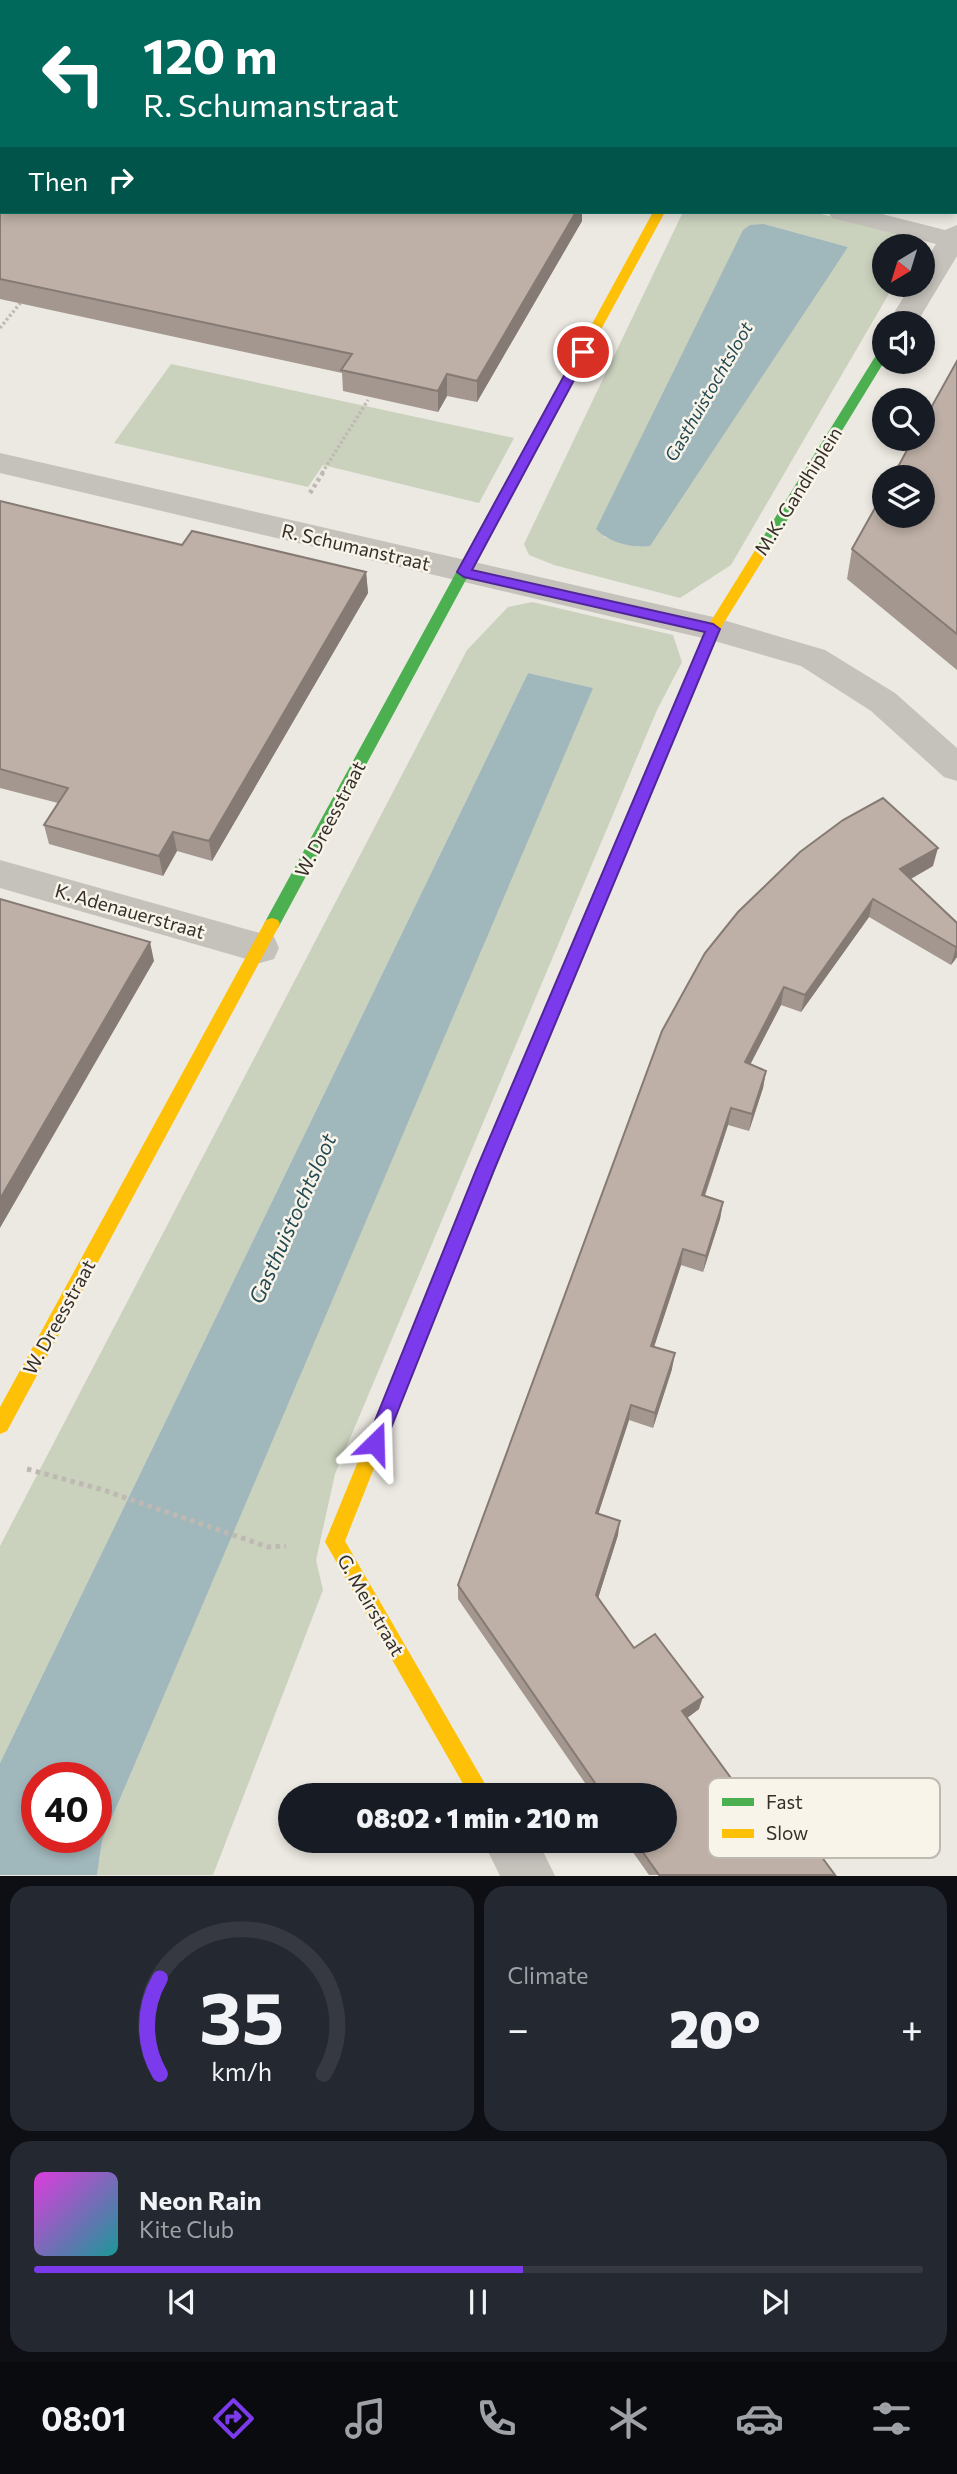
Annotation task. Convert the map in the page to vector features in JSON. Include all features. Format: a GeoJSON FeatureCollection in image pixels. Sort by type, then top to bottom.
{"type":"FeatureCollection","features":[{"type":"Feature","properties":{"kind":"street","name":"W. Dreesstraat"},"geometry":{"type":"LineString","coordinates":[[0,1425],[658,214]]}},
{"type":"Feature","properties":{"kind":"street"},"geometry":{"type":"LineString","coordinates":[[851,214],[955,237],[909,311]]}},
{"type":"Feature","properties":{"kind":"street","name":"M.K. Gandhiplein"},"geometry":{"type":"LineString","coordinates":[[713,629],[872,371]]}},
{"type":"Feature","properties":{"kind":"street","name":"R. Schumanstraat"},"geometry":{"type":"LineString","coordinates":[[0,463],[713,629],[813,658],[883,702],[957,768]]}},
{"type":"Feature","properties":{"kind":"street","name":"G. Meirstraat"},"geometry":{"type":"LineString","coordinates":[[474,1783],[335,1542],[485,1170],[713,629]]}},
{"type":"Feature","properties":{"kind":"street","name":"K. Adenauerstraat"},"geometry":{"type":"LineString","coordinates":[[0,874],[260,948]]}},
{"type":"Feature","properties":{"kind":"street"},"geometry":{"type":"LineString","coordinates":[[516,1853],[529,1875]]}},
{"type":"Feature","properties":{"kind":"path"},"geometry":{"type":"LineString","coordinates":[[0,328],[26,296]]}},
{"type":"Feature","properties":{"kind":"path"},"geometry":{"type":"LineString","coordinates":[[307,497],[369,400]]}},
{"type":"Feature","properties":{"kind":"path"},"geometry":{"type":"LineString","coordinates":[[25,1468],[100,1489],[268,1548]]}},
{"type":"Feature","properties":{"kind":"green space"},"geometry":{"type":"Polygon","coordinates":[[[682,214],[821,214],[899,234],[872,234],[872,298],[886,298],[879,311],[872,311],[872,323],[731,565],[680,598],[554,565],[529,555],[524,544],[682,214]],[[764,224],[604,537],[639,547],[848,247],[764,224]]]}},
{"type":"Feature","properties":{"kind":"green space"},"geometry":{"type":"Polygon","coordinates":[[[171,364],[514,438],[479,503],[323,465],[308,487],[114,443],[171,364]]]}},
{"type":"Feature","properties":{"kind":"green space"},"geometry":{"type":"Polygon","coordinates":[[[532,602],[673,635],[682,662],[657,710],[335,1474],[316,1560],[323,1590],[213,1875],[97,1875],[100,1853],[112,1853],[112,1817],[592,688],[528,673],[0,1763],[0,1546],[467,650],[508,607],[532,602]]]}},
{"type":"Feature","properties":{"kind":"water","name":"Gasthuistochtsloot"},"geometry":{"type":"Polygon","coordinates":[[[764,224],[848,247],[650,546],[628,545],[607,538],[596,529],[743,230],[750,225],[764,224]]]}},
{"type":"Feature","properties":{"kind":"water","name":"Gasthuistochtsloot"},"geometry":{"type":"Polygon","coordinates":[[[528,673],[593,688],[112,1818],[112,1762],[21,1762],[21,1853],[100,1853],[97,1875],[0,1875],[0,1763],[528,673]]]}},
{"type":"Feature","properties":{"kind":"building"},"geometry":{"type":"Polygon","coordinates":[[[0,214],[575,214],[477,381],[447,374],[438,391],[341,370],[352,354],[0,279],[0,214]]]}},
{"type":"Feature","properties":{"kind":"building"},"geometry":{"type":"Polygon","coordinates":[[[957,361],[957,634],[852,549],[872,513],[872,528],[935,528],[935,465],[899,465],[907,451],[935,451],[935,401],[957,361]]]}},
{"type":"Feature","properties":{"kind":"building"},"geometry":{"type":"Polygon","coordinates":[[[0,501],[182,545],[192,531],[366,572],[209,841],[173,832],[159,856],[44,825],[68,788],[0,769],[0,501]]]}},
{"type":"Feature","properties":{"kind":"building"},"geometry":{"type":"Polygon","coordinates":[[[883,798],[938,848],[900,869],[957,923],[957,946],[873,899],[805,995],[784,987],[745,1062],[766,1071],[752,1114],[731,1108],[702,1195],[723,1202],[706,1256],[683,1249],[651,1346],[675,1353],[655,1413],[631,1405],[596,1513],[620,1521],[596,1595],[634,1648],[655,1634],[703,1697],[682,1711],[731,1778],[708,1778],[708,1858],[822,1858],[835,1875],[659,1875],[643,1853],[677,1853],[677,1783],[595,1783],[458,1585],[662,1031],[705,953],[738,912],[800,852],[843,820],[883,798]]]}},
{"type":"Feature","properties":{"kind":"building"},"geometry":{"type":"Polygon","coordinates":[[[0,899],[150,942],[0,1199],[0,899]]]}},
{"type":"Feature","properties":{"kind":"traffic: fast"},"geometry":{"type":"LineString","coordinates":[[272,924],[592,335]]}},
{"type":"Feature","properties":{"kind":"traffic: fast"},"geometry":{"type":"LineString","coordinates":[[762,550],[872,371]]}},
{"type":"Feature","properties":{"kind":"traffic: fast"},"geometry":{"type":"LineString","coordinates":[[373,1448],[538,1044]]}},
{"type":"Feature","properties":{"kind":"traffic: slow"},"geometry":{"type":"LineString","coordinates":[[592,335],[658,214]]}},
{"type":"Feature","properties":{"kind":"traffic: slow"},"geometry":{"type":"LineString","coordinates":[[538,1044],[713,629],[762,550]]}},
{"type":"Feature","properties":{"kind":"traffic: slow"},"geometry":{"type":"LineString","coordinates":[[0,1425],[272,924]]}},
{"type":"Feature","properties":{"kind":"traffic: slow"},"geometry":{"type":"LineString","coordinates":[[373,1448],[335,1542],[474,1783]]}},
{"type":"Feature","properties":{"kind":"route"},"geometry":{"type":"LineString","coordinates":[[375,1443],[485,1170],[713,629],[464,572],[583,352]]}}]}
